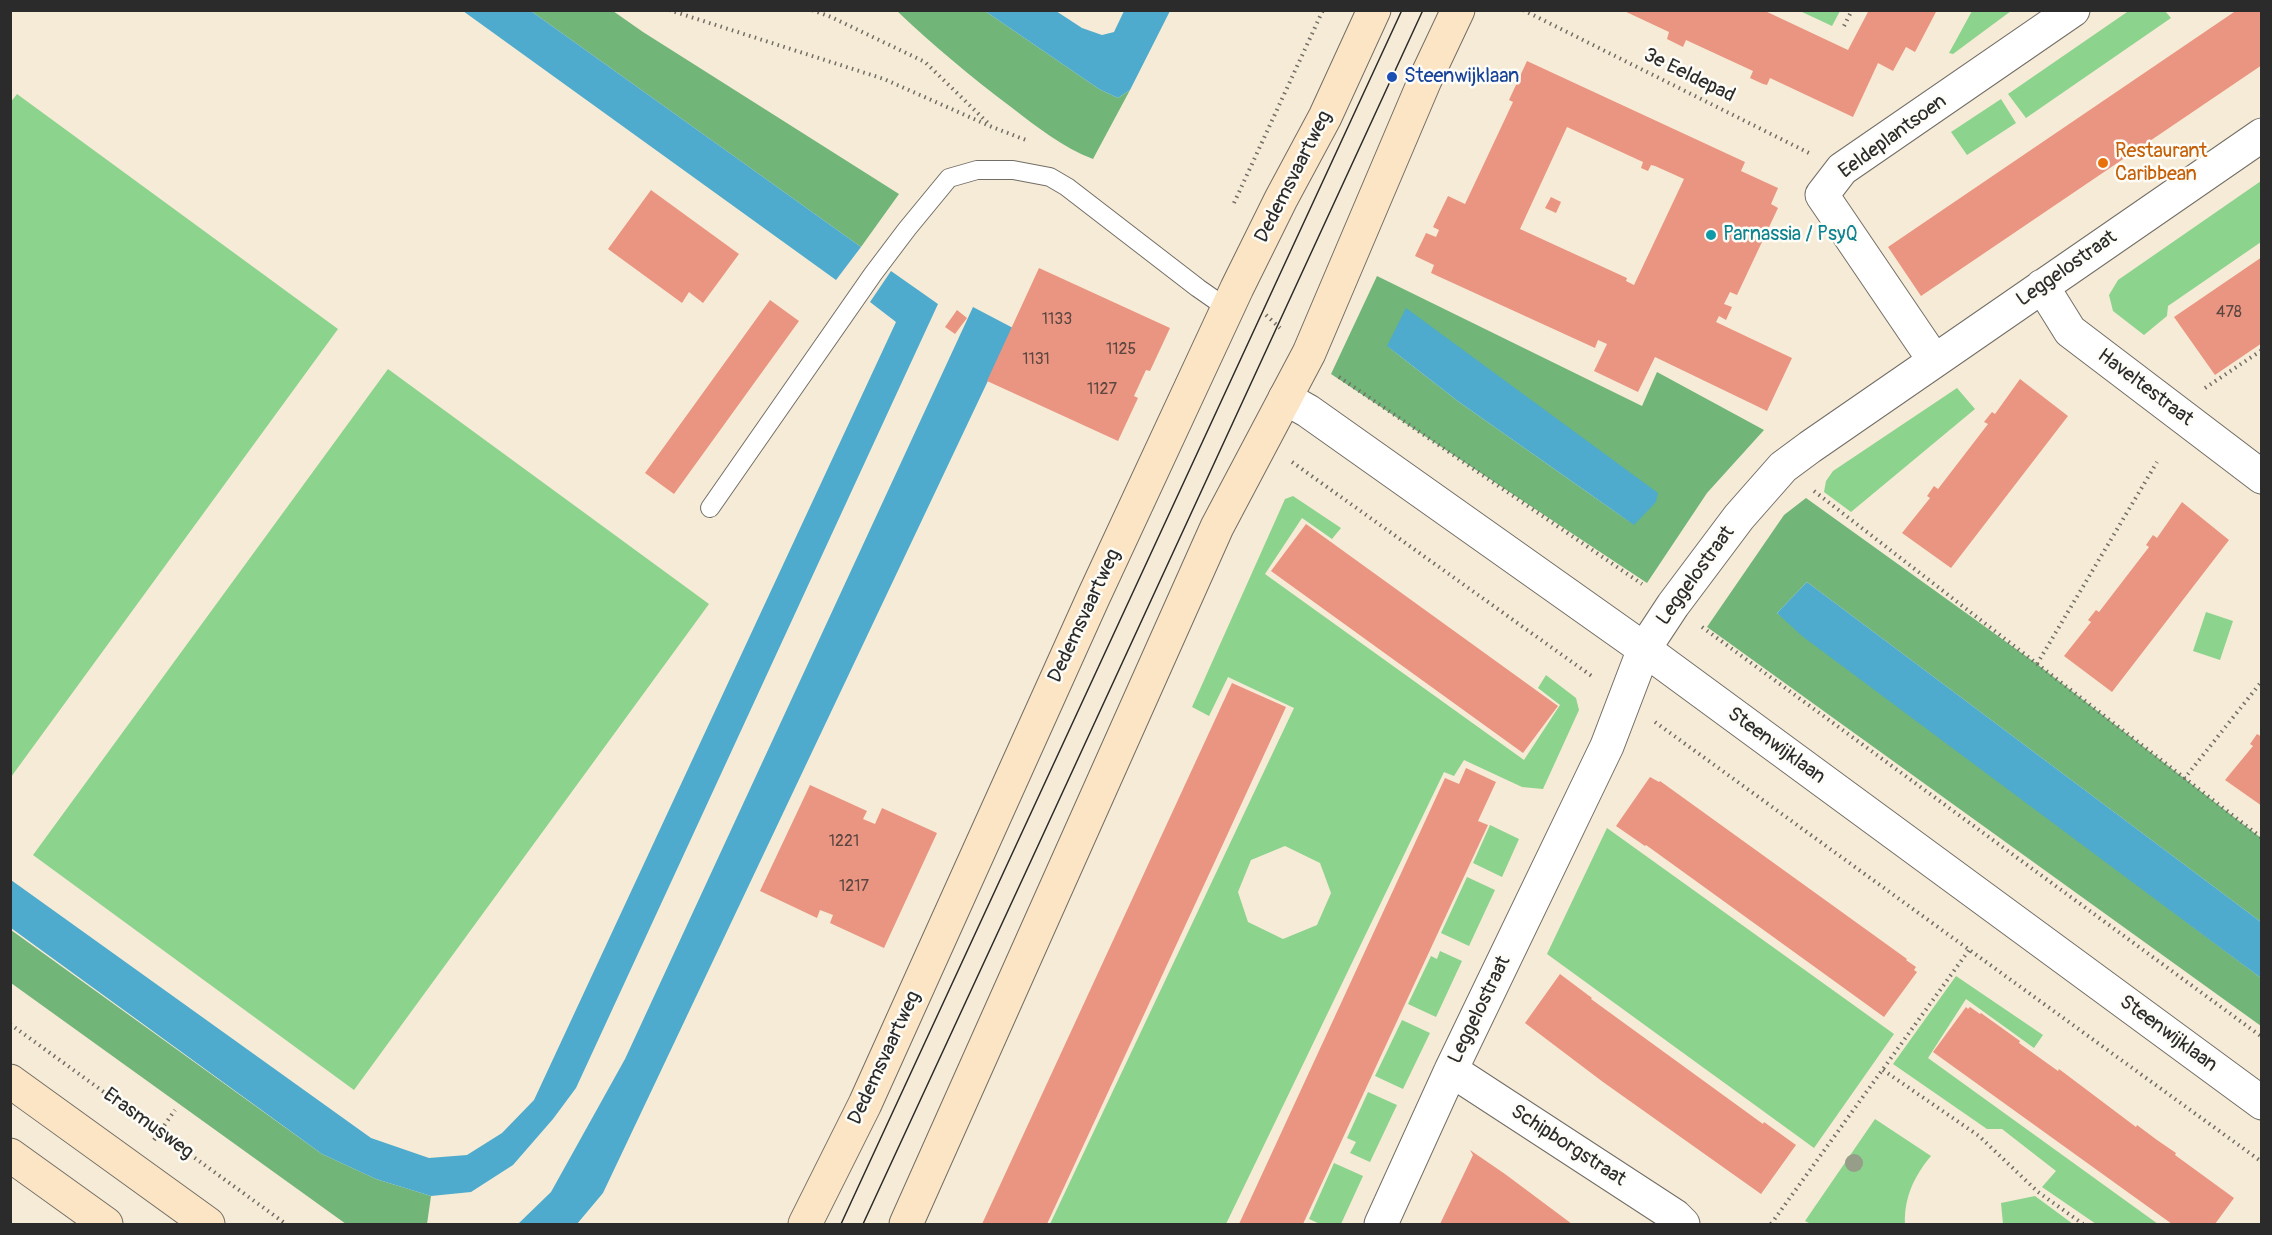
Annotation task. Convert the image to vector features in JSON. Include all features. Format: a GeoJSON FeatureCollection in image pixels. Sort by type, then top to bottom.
{"type":"FeatureCollection","features":[{"type":"Feature","properties":{"kind":"street","name":"Dedemsvaartweg"},"geometry":{"type":"LineString","coordinates":[[805,1224],[865,1104],[1093,598],[1228,309],[1281,199],[1325,117],[1374,10]]}},
{"type":"Feature","properties":{"kind":"street"},"geometry":{"type":"LineString","coordinates":[[906,1224],[1217,527],[1309,353],[1425,80],[1458,10]]}},
{"type":"Feature","properties":{"kind":"street","name":"Eeldeplantsoen"},"geometry":{"type":"LineString","coordinates":[[1934,360],[1822,195],[1842,169],[2073,10]]}},
{"type":"Feature","properties":{"kind":"street","name":"Leggelostraat"},"geometry":{"type":"LineString","coordinates":[[1381,1224],[1451,1070],[1607,746],[1644,649],[1673,605],[1739,517],[1783,467],[1934,360],[2262,135]]}},
{"type":"Feature","properties":{"kind":"street","name":"Haveltestraat"},"geometry":{"type":"LineString","coordinates":[[2042,286],[2070,331],[2262,477]]}},
{"type":"Feature","properties":{"kind":"street","name":"Steenwijklaan"},"geometry":{"type":"LineString","coordinates":[[1285,398],[1308,411],[1644,649],[2262,1103]]}},
{"type":"Feature","properties":{"kind":"street","name":"Schipborgstraat"},"geometry":{"type":"LineString","coordinates":[[1451,1070],[1675,1216],[1683,1224]]}},
{"type":"Feature","properties":{"kind":"street"},"geometry":{"type":"LineString","coordinates":[[10,1081],[208,1224]]}},
{"type":"Feature","properties":{"kind":"street"},"geometry":{"type":"LineString","coordinates":[[10,1155],[106,1224]]}},
{"type":"Feature","properties":{"kind":"lane"},"geometry":{"type":"LineString","coordinates":[[710,508],[873,274],[950,178],[977,170],[1013,170],[1050,177],[1067,187],[1228,309]]}},
{"type":"Feature","properties":{"kind":"path"},"geometry":{"type":"LineString","coordinates":[[669,10],[884,79],[992,127],[925,62],[812,10]]}},
{"type":"Feature","properties":{"kind":"path","name":"3e Eeldepad"},"geometry":{"type":"LineString","coordinates":[[1523,10],[1842,169]]}},
{"type":"Feature","properties":{"kind":"path"},"geometry":{"type":"LineString","coordinates":[[1844,26],[1852,10]]}},
{"type":"Feature","properties":{"kind":"path"},"geometry":{"type":"LineString","coordinates":[[2205,388],[2262,350]]}},
{"type":"Feature","properties":{"kind":"path"},"geometry":{"type":"LineString","coordinates":[[1335,375],[1673,605],[2262,1037]]}},
{"type":"Feature","properties":{"kind":"path"},"geometry":{"type":"LineString","coordinates":[[1287,458],[2262,1162]]}},
{"type":"Feature","properties":{"kind":"path"},"geometry":{"type":"LineString","coordinates":[[2037,664],[2157,462]]}},
{"type":"Feature","properties":{"kind":"path"},"geometry":{"type":"LineString","coordinates":[[1783,467],[2262,838]]}},
{"type":"Feature","properties":{"kind":"path"},"geometry":{"type":"LineString","coordinates":[[2184,779],[2262,681]]}},
{"type":"Feature","properties":{"kind":"path"},"geometry":{"type":"LineString","coordinates":[[1771,1224],[1969,950]]}},
{"type":"Feature","properties":{"kind":"path","name":"Erasmusweg"},"geometry":{"type":"LineString","coordinates":[[10,1024],[286,1224]]}},
{"type":"Feature","properties":{"kind":"path"},"geometry":{"type":"LineString","coordinates":[[1883,1070],[1979,1136],[2038,1192],[2083,1224]]}},
{"type":"Feature","properties":{"kind":"path"},"geometry":{"type":"LineString","coordinates":[[160,1133],[175,1110]]}},
{"type":"Feature","properties":{"kind":"green space"},"geometry":{"type":"Polygon","coordinates":[[[2130,10],[2165,11],[2171,18],[2026,118],[2008,94],[2130,10]]]}},
{"type":"Feature","properties":{"kind":"green space"},"geometry":{"type":"Polygon","coordinates":[[[531,11],[613,11],[899,194],[861,247],[531,11]]]}},
{"type":"Feature","properties":{"kind":"green space"},"geometry":{"type":"Polygon","coordinates":[[[897,11],[985,11],[1099,89],[1118,98],[1130,90],[1093,159],[1060,143],[1030,122],[952,60],[897,11]]]}},
{"type":"Feature","properties":{"kind":"green space"},"geometry":{"type":"Polygon","coordinates":[[[1800,11],[1840,11],[1832,26],[1800,11]]]}},
{"type":"Feature","properties":{"kind":"green space"},"geometry":{"type":"Polygon","coordinates":[[[1972,11],[2011,11],[1953,54],[1949,53],[1972,11]]]}},
{"type":"Feature","properties":{"kind":"green space"},"geometry":{"type":"Polygon","coordinates":[[[17,94],[338,329],[11,777],[10,103],[17,94]]]}},
{"type":"Feature","properties":{"kind":"green space"},"geometry":{"type":"Polygon","coordinates":[[[2001,99],[2016,123],[1967,155],[1951,132],[2001,99]]]}},
{"type":"Feature","properties":{"kind":"green space"},"geometry":{"type":"Polygon","coordinates":[[[2261,181],[2261,242],[2168,306],[2167,316],[2144,335],[2113,311],[2109,295],[2118,280],[2261,181]]]}},
{"type":"Feature","properties":{"kind":"green space"},"geometry":{"type":"Polygon","coordinates":[[[1377,276],[1642,406],[1657,372],[1764,430],[1707,493],[1647,583],[1331,374],[1377,276]],[[1387,346],[1459,402],[1634,525],[1387,346]]]}},
{"type":"Feature","properties":{"kind":"green space"},"geometry":{"type":"Polygon","coordinates":[[[388,369],[709,604],[354,1090],[33,855],[388,369]]]}},
{"type":"Feature","properties":{"kind":"green space"},"geometry":{"type":"Polygon","coordinates":[[[1957,388],[1975,409],[1851,512],[1824,492],[1826,481],[1833,471],[1957,388]]]}},
{"type":"Feature","properties":{"kind":"green space"},"geometry":{"type":"Polygon","coordinates":[[[1293,496],[1341,528],[1332,539],[1302,518],[1265,574],[1524,760],[1560,705],[1538,688],[1546,675],[1576,698],[1579,710],[1543,789],[1522,787],[1464,760],[1454,776],[1444,772],[1226,1224],[1050,1224],[1294,708],[1228,677],[1209,716],[1192,707],[1285,499],[1293,496]],[[1285,846],[1251,860],[1238,892],[1248,922],[1283,939],[1317,925],[1331,893],[1320,863],[1285,846]]]}},
{"type":"Feature","properties":{"kind":"green space"},"geometry":{"type":"Polygon","coordinates":[[[1806,498],[2037,664],[2261,838],[2261,922],[1807,582],[1777,613],[2261,978],[2261,1026],[1707,627],[1784,515],[1806,498]]]}},
{"type":"Feature","properties":{"kind":"green space"},"geometry":{"type":"Polygon","coordinates":[[[2206,612],[2233,621],[2220,660],[2193,651],[2206,612]]]}},
{"type":"Feature","properties":{"kind":"green space"},"geometry":{"type":"Polygon","coordinates":[[[1490,825],[1519,839],[1502,877],[1473,863],[1490,825]]]}},
{"type":"Feature","properties":{"kind":"green space"},"geometry":{"type":"Polygon","coordinates":[[[1607,828],[1894,1034],[1814,1148],[1547,954],[1607,828]]]}},
{"type":"Feature","properties":{"kind":"green space"},"geometry":{"type":"Polygon","coordinates":[[[1467,877],[1495,890],[1469,946],[1441,933],[1467,877]]]}},
{"type":"Feature","properties":{"kind":"green space"},"geometry":{"type":"Polygon","coordinates":[[[11,930],[322,1154],[376,1179],[431,1196],[427,1224],[346,1224],[11,983],[11,930]]]}},
{"type":"Feature","properties":{"kind":"green space"},"geometry":{"type":"Polygon","coordinates":[[[1440,951],[1462,961],[1436,1017],[1408,1004],[1431,956],[1437,959],[1440,951]]]}},
{"type":"Feature","properties":{"kind":"green space"},"geometry":{"type":"Polygon","coordinates":[[[1956,976],[2043,1035],[2034,1048],[1966,999],[1928,1058],[2158,1224],[2096,1224],[2042,1187],[2056,1171],[2002,1129],[1987,1129],[1893,1064],[1956,976]]]}},
{"type":"Feature","properties":{"kind":"green space"},"geometry":{"type":"Polygon","coordinates":[[[1402,1020],[1430,1033],[1403,1089],[1375,1076],[1402,1020]]]}},
{"type":"Feature","properties":{"kind":"green space"},"geometry":{"type":"Polygon","coordinates":[[[1368,1092],[1397,1105],[1370,1162],[1350,1153],[1356,1142],[1347,1138],[1368,1092]]]}},
{"type":"Feature","properties":{"kind":"green space"},"geometry":{"type":"Polygon","coordinates":[[[1875,1119],[1931,1156],[1911,1188],[1906,1205],[1905,1224],[1811,1224],[1805,1221],[1875,1119]]]}},
{"type":"Feature","properties":{"kind":"green space"},"geometry":{"type":"Polygon","coordinates":[[[1334,1163],[1363,1176],[1341,1224],[1320,1224],[1309,1219],[1334,1163]]]}},
{"type":"Feature","properties":{"kind":"green space"},"geometry":{"type":"Polygon","coordinates":[[[2035,1196],[2073,1224],[2003,1224],[2001,1203],[2035,1196]]]}},
{"type":"Feature","properties":{"kind":"water"},"geometry":{"type":"Polygon","coordinates":[[[463,11],[531,11],[861,247],[836,280],[463,11]]]}},
{"type":"Feature","properties":{"kind":"water"},"geometry":{"type":"Polygon","coordinates":[[[985,11],[1056,11],[1082,28],[1102,35],[1114,32],[1124,11],[1170,11],[1130,90],[1118,98],[1099,89],[985,11]]]}},
{"type":"Feature","properties":{"kind":"water"},"geometry":{"type":"Polygon","coordinates":[[[891,271],[938,304],[576,1088],[553,1119],[513,1165],[471,1192],[431,1196],[376,1179],[322,1154],[11,928],[11,880],[371,1138],[429,1158],[467,1155],[502,1133],[534,1100],[896,322],[870,302],[891,271]]]}},
{"type":"Feature","properties":{"kind":"water"},"geometry":{"type":"Polygon","coordinates":[[[973,307],[1013,328],[603,1193],[577,1224],[518,1224],[551,1192],[625,1059],[973,307]]]}},
{"type":"Feature","properties":{"kind":"water"},"geometry":{"type":"Polygon","coordinates":[[[1406,308],[1658,493],[1656,502],[1634,525],[1459,402],[1387,346],[1406,308]]]}},
{"type":"Feature","properties":{"kind":"water"},"geometry":{"type":"Polygon","coordinates":[[[1807,582],[2261,922],[2261,978],[1802,636],[1777,613],[1807,582]]]}},
{"type":"Feature","properties":{"kind":"building"},"geometry":{"type":"Polygon","coordinates":[[[1622,10],[1763,10],[1848,50],[1869,10],[1937,10],[1915,52],[1906,47],[1893,71],[1878,63],[1853,117],[1770,78],[1767,85],[1763,84],[1750,78],[1753,71],[1686,40],[1683,47],[1667,39],[1669,32],[1622,10]]]}},
{"type":"Feature","properties":{"kind":"building"},"geometry":{"type":"Polygon","coordinates":[[[2237,10],[2262,10],[2262,65],[1921,296],[1888,247],[2237,10]]]}},
{"type":"Feature","properties":{"kind":"building","name":"Parnassia / PsyQ"},"geometry":{"type":"Polygon","coordinates":[[[1527,61],[1745,162],[1741,171],[1778,188],[1771,204],[1778,208],[1737,295],[1730,292],[1724,304],[1732,307],[1726,320],[1719,316],[1716,322],[1792,358],[1767,411],[1655,357],[1638,392],[1594,371],[1607,344],[1598,340],[1595,348],[1431,273],[1434,265],[1415,256],[1426,233],[1436,237],[1439,230],[1433,227],[1448,196],[1465,204],[1513,102],[1509,100],[1527,61]],[[1567,127],[1520,229],[1627,278],[1626,281],[1634,285],[1684,179],[1651,165],[1648,171],[1641,168],[1643,162],[1567,127]]]}},
{"type":"Feature","properties":{"kind":"building"},"geometry":{"type":"Polygon","coordinates":[[[651,190],[739,254],[703,303],[689,292],[682,303],[608,249],[651,190]]]}},
{"type":"Feature","properties":{"kind":"building"},"geometry":{"type":"Polygon","coordinates":[[[1551,197],[1561,202],[1556,213],[1545,208],[1551,197]]]}},
{"type":"Feature","properties":{"kind":"building"},"geometry":{"type":"Polygon","coordinates":[[[2262,257],[2262,343],[2215,375],[2174,317],[2262,257]]]}},
{"type":"Feature","properties":{"kind":"building"},"geometry":{"type":"Polygon","coordinates":[[[1039,268],[1170,328],[1150,371],[1146,370],[1134,396],[1138,398],[1118,441],[987,381],[1039,268]]]}},
{"type":"Feature","properties":{"kind":"building"},"geometry":{"type":"Polygon","coordinates":[[[770,300],[799,321],[674,494],[645,473],[770,300]]]}},
{"type":"Feature","properties":{"kind":"building"},"geometry":{"type":"Polygon","coordinates":[[[957,310],[967,318],[955,334],[945,327],[957,310]]]}},
{"type":"Feature","properties":{"kind":"building"},"geometry":{"type":"Polygon","coordinates":[[[2020,379],[2068,416],[1951,568],[1902,533],[1930,498],[1927,496],[1934,486],[1938,489],[1988,424],[1984,422],[1992,412],[1995,414],[2020,379]]]}},
{"type":"Feature","properties":{"kind":"building"},"geometry":{"type":"Polygon","coordinates":[[[2182,502],[2229,540],[2112,692],[2064,656],[2091,622],[2088,620],[2096,610],[2099,612],[2149,547],[2146,545],[2153,535],[2157,538],[2182,502]]]}},
{"type":"Feature","properties":{"kind":"building"},"geometry":{"type":"Polygon","coordinates":[[[1306,524],[1558,706],[1523,753],[1271,571],[1306,524]]]}},
{"type":"Feature","properties":{"kind":"building"},"geometry":{"type":"Polygon","coordinates":[[[1232,683],[1286,707],[1223,844],[1047,1224],[982,1224],[1232,683]]]}},
{"type":"Feature","properties":{"kind":"building"},"geometry":{"type":"Polygon","coordinates":[[[2257,734],[2262,737],[2262,806],[2225,780],[2253,746],[2250,744],[2257,734]]]}},
{"type":"Feature","properties":{"kind":"building"},"geometry":{"type":"Polygon","coordinates":[[[1466,768],[1496,782],[1478,821],[1488,825],[1303,1224],[1239,1224],[1445,778],[1459,784],[1466,768]]]}},
{"type":"Feature","properties":{"kind":"building"},"geometry":{"type":"Polygon","coordinates":[[[1650,777],[1660,781],[1916,967],[1914,970],[1917,972],[1884,1017],[1646,845],[1616,826],[1650,777]]]}},
{"type":"Feature","properties":{"kind":"building"},"geometry":{"type":"Polygon","coordinates":[[[810,785],[867,811],[863,819],[875,824],[882,808],[937,833],[884,948],[830,923],[833,915],[820,910],[817,918],[760,891],[810,785]]]}},
{"type":"Feature","properties":{"kind":"building"},"geometry":{"type":"Polygon","coordinates":[[[1560,974],[1763,1124],[1764,1122],[1796,1145],[1761,1194],[1603,1082],[1525,1023],[1560,974]]]}},
{"type":"Feature","properties":{"kind":"building"},"geometry":{"type":"Polygon","coordinates":[[[1966,1007],[1981,1013],[2136,1127],[2137,1125],[2176,1153],[2175,1155],[2234,1198],[2215,1224],[2172,1224],[1933,1052],[1966,1007]]]}},
{"type":"Feature","properties":{"kind":"building"},"geometry":{"type":"Polygon","coordinates":[[[1470,1150],[1572,1224],[1440,1224],[1473,1155],[1470,1150]]]}},
{"type":"Feature","properties":{"kind":"tram line"},"geometry":{"type":"LineString","coordinates":[[841,1224],[1402,10]]}},
{"type":"Feature","properties":{"kind":"tram line"},"geometry":{"type":"LineString","coordinates":[[863,1224],[1423,10]]}},
{"type":"Feature","properties":{"kind":"place","name":"Steenwijklaan"},"geometry":{"type":"Point","coordinates":[1392,77]}},
{"type":"Feature","properties":{"kind":"place","name":"Restaurant Caribbean"},"geometry":{"type":"Point","coordinates":[2103,163]}},
{"type":"Feature","properties":{"kind":"place","name":"Parnassia / PsyQ"},"geometry":{"type":"Point","coordinates":[1711,235]}}]}
